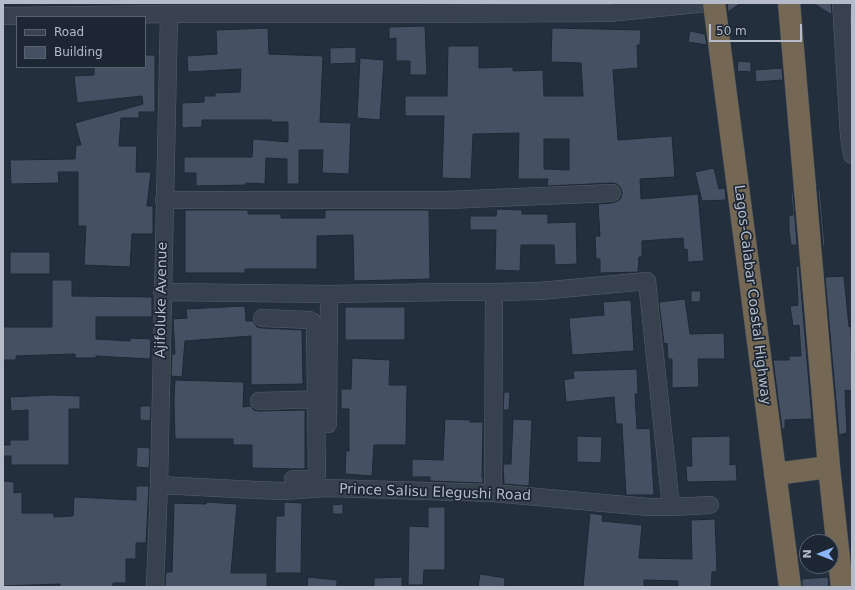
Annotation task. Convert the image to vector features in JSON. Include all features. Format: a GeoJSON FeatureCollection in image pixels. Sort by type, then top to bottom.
{"type":"FeatureCollection","features":[{"type":"Feature","properties":{"kind":"highway","name":"Lagos-Calabar Coastal Highway"},"geometry":{"type":"LineString","coordinates":[[714,3],[790,587]]}},
{"type":"Feature","properties":{"kind":"highway"},"geometry":{"type":"LineString","coordinates":[[789,3],[842,587]]}},
{"type":"Feature","properties":{"kind":"highway"},"geometry":{"type":"LineString","coordinates":[[776,474],[830,467]]}},
{"type":"Feature","properties":{"kind":"street"},"geometry":{"type":"LineString","coordinates":[[3,16],[393,9],[609,13],[707,3]]}},
{"type":"Feature","properties":{"kind":"street"},"geometry":{"type":"LineString","coordinates":[[841,3],[849,135],[852,155]]}},
{"type":"Feature","properties":{"kind":"street","name":"Ajifoluke Avenue"},"geometry":{"type":"LineString","coordinates":[[155,587],[159,485],[169,14]]}},
{"type":"Feature","properties":{"kind":"street"},"geometry":{"type":"LineString","coordinates":[[164,200],[448,200],[612,193]]}},
{"type":"Feature","properties":{"kind":"street"},"geometry":{"type":"LineString","coordinates":[[162,292],[329,294],[494,292],[540,290],[647,281],[670,508]]}},
{"type":"Feature","properties":{"kind":"street"},"geometry":{"type":"LineString","coordinates":[[493,493],[494,292]]}},
{"type":"Feature","properties":{"kind":"street"},"geometry":{"type":"LineString","coordinates":[[257,479],[316,478],[329,294]]}},
{"type":"Feature","properties":{"kind":"street"},"geometry":{"type":"LineString","coordinates":[[262,318],[310,320],[315,326],[322,399],[327,488]]}},
{"type":"Feature","properties":{"kind":"street"},"geometry":{"type":"LineString","coordinates":[[259,401],[322,399]]}},
{"type":"Feature","properties":{"kind":"street","name":"Prince Salisu Elegushi Road"},"geometry":{"type":"LineString","coordinates":[[159,485],[284,491],[327,488],[493,493],[670,508],[710,505]]}},
{"type":"Feature","properties":{"kind":"building"},"geometry":{"type":"Polygon","coordinates":[[[727,3],[741,3],[728,12],[727,3]]]}},
{"type":"Feature","properties":{"kind":"building"},"geometry":{"type":"Polygon","coordinates":[[[813,3],[831,3],[832,15],[813,3]]]}},
{"type":"Feature","properties":{"kind":"building"},"geometry":{"type":"Polygon","coordinates":[[[425,26],[427,75],[410,75],[410,61],[396,61],[396,38],[389,39],[389,27],[425,26]]]}},
{"type":"Feature","properties":{"kind":"building"},"geometry":{"type":"Polygon","coordinates":[[[268,28],[269,54],[323,56],[320,122],[351,123],[349,174],[322,173],[323,150],[299,150],[299,184],[287,184],[287,159],[266,158],[265,184],[246,183],[246,185],[196,186],[196,173],[184,173],[184,157],[252,157],[253,139],[288,142],[288,122],[271,122],[271,120],[202,120],[202,127],[183,128],[182,126],[182,103],[204,102],[204,96],[215,96],[215,93],[240,92],[241,69],[188,72],[187,56],[217,54],[216,30],[268,28]]]}},
{"type":"Feature","properties":{"kind":"building"},"geometry":{"type":"Polygon","coordinates":[[[552,28],[641,30],[640,45],[637,45],[638,68],[613,70],[618,140],[672,136],[675,177],[640,179],[641,199],[698,194],[704,261],[688,262],[687,249],[684,250],[683,238],[642,241],[642,257],[639,257],[638,272],[600,273],[600,259],[596,259],[595,236],[600,236],[598,204],[618,201],[621,198],[621,188],[617,184],[612,183],[547,186],[548,179],[518,179],[519,133],[473,134],[471,179],[442,178],[444,116],[405,116],[405,96],[447,96],[448,46],[479,46],[479,68],[513,67],[513,71],[543,70],[544,96],[583,96],[581,63],[551,62],[552,28]],[[544,139],[544,169],[569,170],[569,139],[544,139]]]}},
{"type":"Feature","properties":{"kind":"building"},"geometry":{"type":"Polygon","coordinates":[[[690,31],[705,34],[707,45],[688,42],[690,31]]]}},
{"type":"Feature","properties":{"kind":"building"},"geometry":{"type":"Polygon","coordinates":[[[356,47],[356,63],[330,64],[330,48],[356,47]]]}},
{"type":"Feature","properties":{"kind":"building"},"geometry":{"type":"Polygon","coordinates":[[[146,55],[155,55],[155,112],[139,112],[139,118],[121,118],[119,146],[137,146],[136,172],[151,172],[147,206],[153,206],[153,234],[132,234],[130,267],[84,265],[86,226],[78,226],[78,172],[58,172],[59,183],[11,184],[10,160],[75,159],[76,145],[81,145],[75,123],[143,104],[142,96],[77,103],[74,76],[94,75],[94,68],[146,68],[146,55]]]}},
{"type":"Feature","properties":{"kind":"building"},"geometry":{"type":"Polygon","coordinates":[[[360,58],[384,60],[380,120],[357,118],[360,58]]]}},
{"type":"Feature","properties":{"kind":"building"},"geometry":{"type":"Polygon","coordinates":[[[738,61],[751,62],[751,72],[737,71],[738,61]]]}},
{"type":"Feature","properties":{"kind":"building"},"geometry":{"type":"Polygon","coordinates":[[[782,68],[783,80],[756,82],[755,70],[782,68]]]}},
{"type":"Feature","properties":{"kind":"building"},"geometry":{"type":"Polygon","coordinates":[[[714,168],[719,189],[725,188],[726,200],[702,201],[695,172],[714,168]]]}},
{"type":"Feature","properties":{"kind":"building"},"geometry":{"type":"Polygon","coordinates":[[[818,189],[820,189],[825,247],[823,247],[818,189]]]}},
{"type":"Feature","properties":{"kind":"building"},"geometry":{"type":"Polygon","coordinates":[[[791,192],[793,192],[797,245],[791,245],[789,230],[789,215],[793,215],[791,192]]]}},
{"type":"Feature","properties":{"kind":"building"},"geometry":{"type":"Polygon","coordinates":[[[497,209],[522,210],[522,214],[548,214],[548,223],[576,222],[577,264],[555,265],[554,245],[521,245],[520,271],[495,270],[496,230],[470,230],[470,216],[496,216],[497,209]]]}},
{"type":"Feature","properties":{"kind":"building"},"geometry":{"type":"Polygon","coordinates":[[[185,210],[248,210],[248,214],[281,214],[281,218],[325,218],[325,210],[429,210],[430,279],[354,281],[353,235],[317,236],[317,269],[245,269],[245,273],[185,273],[185,210]]]}},
{"type":"Feature","properties":{"kind":"building"},"geometry":{"type":"Polygon","coordinates":[[[10,252],[50,252],[50,274],[10,274],[10,252]]]}},
{"type":"Feature","properties":{"kind":"building"},"geometry":{"type":"Polygon","coordinates":[[[796,266],[799,266],[812,419],[785,420],[785,429],[782,429],[773,360],[789,360],[789,356],[801,356],[799,325],[793,326],[790,306],[798,305],[796,266]]]}},
{"type":"Feature","properties":{"kind":"building"},"geometry":{"type":"Polygon","coordinates":[[[844,276],[849,327],[851,326],[852,391],[845,390],[847,433],[839,435],[825,277],[844,276]]]}},
{"type":"Feature","properties":{"kind":"building"},"geometry":{"type":"Polygon","coordinates":[[[52,280],[72,280],[72,296],[152,297],[152,317],[96,317],[96,339],[130,341],[130,338],[151,339],[150,359],[96,356],[96,358],[75,358],[75,354],[16,356],[16,360],[3,360],[3,327],[52,327],[52,280]]]}},
{"type":"Feature","properties":{"kind":"building"},"geometry":{"type":"Polygon","coordinates":[[[691,291],[701,291],[700,302],[691,302],[691,291]]]}},
{"type":"Feature","properties":{"kind":"building"},"geometry":{"type":"Polygon","coordinates":[[[685,299],[690,334],[724,333],[725,359],[698,359],[699,387],[672,388],[672,359],[668,359],[667,343],[664,344],[659,302],[685,299]]]}},
{"type":"Feature","properties":{"kind":"building"},"geometry":{"type":"Polygon","coordinates":[[[631,300],[634,351],[572,355],[569,318],[604,315],[603,302],[631,300]]]}},
{"type":"Feature","properties":{"kind":"building"},"geometry":{"type":"Polygon","coordinates":[[[245,306],[246,321],[253,321],[257,327],[302,330],[303,384],[251,385],[251,336],[185,341],[182,377],[171,376],[172,354],[175,354],[173,319],[187,318],[186,309],[245,306]]]}},
{"type":"Feature","properties":{"kind":"building"},"geometry":{"type":"Polygon","coordinates":[[[345,307],[405,307],[405,340],[345,340],[345,307]]]}},
{"type":"Feature","properties":{"kind":"building"},"geometry":{"type":"Polygon","coordinates":[[[352,358],[390,360],[389,385],[407,385],[406,445],[374,445],[372,476],[345,474],[346,451],[349,451],[349,409],[341,409],[341,389],[351,389],[352,358]]]}},
{"type":"Feature","properties":{"kind":"building"},"geometry":{"type":"Polygon","coordinates":[[[637,369],[638,394],[635,394],[637,429],[650,428],[654,495],[626,495],[622,424],[616,424],[614,397],[566,402],[564,380],[574,378],[573,371],[637,369]]]}},
{"type":"Feature","properties":{"kind":"building"},"geometry":{"type":"Polygon","coordinates":[[[175,380],[244,382],[243,407],[251,406],[254,410],[259,411],[305,410],[305,469],[252,468],[252,445],[233,445],[233,439],[175,439],[175,380]]]}},
{"type":"Feature","properties":{"kind":"building"},"geometry":{"type":"Polygon","coordinates":[[[504,392],[510,392],[509,410],[503,410],[504,392]]]}},
{"type":"Feature","properties":{"kind":"building"},"geometry":{"type":"Polygon","coordinates":[[[52,395],[80,396],[80,409],[69,409],[69,465],[11,465],[11,456],[3,456],[3,445],[10,445],[10,440],[28,440],[28,410],[11,411],[10,397],[52,395]]]}},
{"type":"Feature","properties":{"kind":"building"},"geometry":{"type":"Polygon","coordinates":[[[140,406],[151,406],[150,421],[140,420],[140,406]]]}},
{"type":"Feature","properties":{"kind":"building"},"geometry":{"type":"Polygon","coordinates":[[[445,419],[483,422],[483,483],[430,481],[430,477],[412,477],[412,459],[443,460],[445,419]]]}},
{"type":"Feature","properties":{"kind":"building"},"geometry":{"type":"Polygon","coordinates":[[[513,419],[532,420],[529,486],[504,484],[503,464],[511,464],[513,419]]]}},
{"type":"Feature","properties":{"kind":"building"},"geometry":{"type":"Polygon","coordinates":[[[577,436],[602,437],[601,463],[577,462],[577,436]]]}},
{"type":"Feature","properties":{"kind":"building"},"geometry":{"type":"Polygon","coordinates":[[[730,436],[730,465],[736,464],[737,481],[687,482],[686,466],[692,466],[691,437],[730,436]]]}},
{"type":"Feature","properties":{"kind":"building"},"geometry":{"type":"Polygon","coordinates":[[[137,447],[150,448],[149,468],[136,467],[137,447]]]}},
{"type":"Feature","properties":{"kind":"building"},"geometry":{"type":"Polygon","coordinates":[[[3,481],[14,482],[14,493],[22,492],[22,513],[54,513],[54,517],[73,516],[74,497],[136,500],[136,486],[149,486],[146,543],[136,543],[136,559],[126,559],[126,583],[113,583],[113,587],[60,587],[60,584],[3,586],[3,481]]]}},
{"type":"Feature","properties":{"kind":"building"},"geometry":{"type":"Polygon","coordinates":[[[206,502],[237,504],[231,573],[267,573],[267,587],[165,587],[166,572],[172,572],[174,503],[206,504],[206,502]]]}},
{"type":"Feature","properties":{"kind":"building"},"geometry":{"type":"Polygon","coordinates":[[[284,502],[302,503],[301,573],[275,573],[276,516],[284,516],[284,502]]]}},
{"type":"Feature","properties":{"kind":"building"},"geometry":{"type":"Polygon","coordinates":[[[343,504],[343,514],[333,514],[332,505],[343,504]]]}},
{"type":"Feature","properties":{"kind":"building"},"geometry":{"type":"Polygon","coordinates":[[[428,507],[445,507],[445,570],[424,570],[423,585],[408,585],[409,526],[428,527],[428,507]]]}},
{"type":"Feature","properties":{"kind":"building"},"geometry":{"type":"Polygon","coordinates":[[[590,513],[603,515],[602,521],[642,525],[639,558],[692,559],[691,520],[715,519],[717,571],[712,572],[711,587],[678,587],[678,581],[644,580],[644,587],[583,587],[590,513]]]}},
{"type":"Feature","properties":{"kind":"building"},"geometry":{"type":"Polygon","coordinates":[[[480,574],[505,578],[504,587],[478,587],[480,574]]]}},
{"type":"Feature","properties":{"kind":"building"},"geometry":{"type":"Polygon","coordinates":[[[308,577],[337,580],[337,587],[307,587],[308,577]]]}},
{"type":"Feature","properties":{"kind":"building"},"geometry":{"type":"Polygon","coordinates":[[[402,577],[402,587],[374,587],[374,578],[402,577]]]}},
{"type":"Feature","properties":{"kind":"building"},"geometry":{"type":"Polygon","coordinates":[[[828,577],[829,587],[802,587],[802,579],[828,577]]]}}]}
